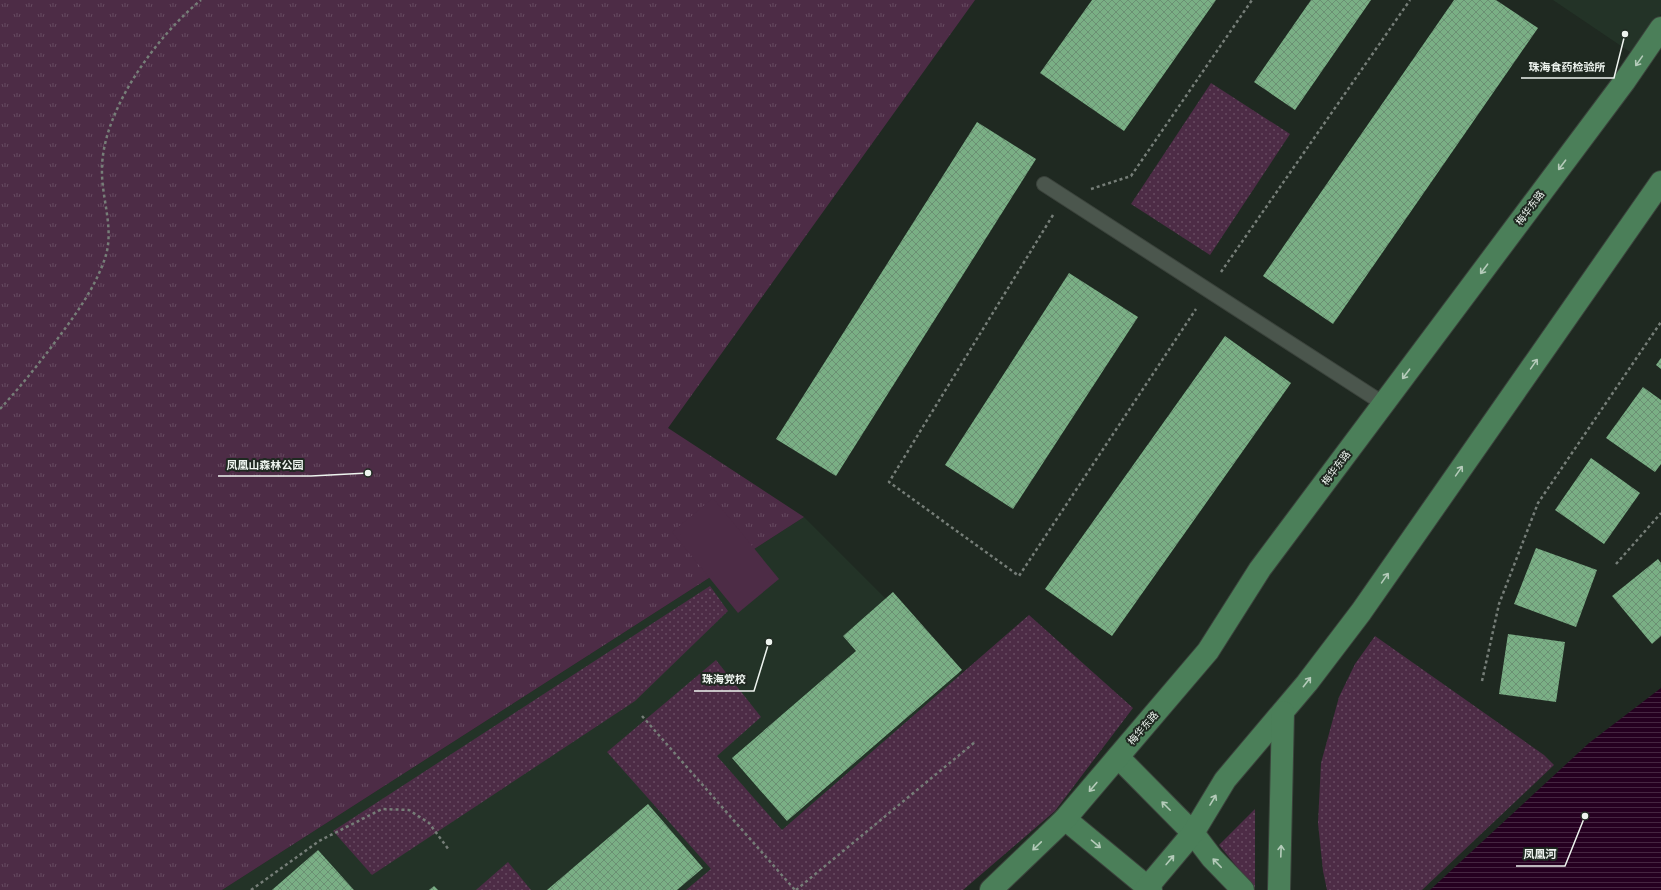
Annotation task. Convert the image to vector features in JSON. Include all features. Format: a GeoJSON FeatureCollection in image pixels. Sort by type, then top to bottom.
{"type":"FeatureCollection","features":[{"type":"Feature","properties":{"kind":"main road","name":"梅华东路"},"geometry":{"type":"LineString","coordinates":[[991,890],[1065,819],[1208,651],[1260,569],[1624,82],[1661,28]]}},
{"type":"Feature","properties":{"kind":"main road"},"geometry":{"type":"LineString","coordinates":[[1065,819],[1148,889],[1193,833],[1225,780],[1283,712],[1365,606],[1661,182]]}},
{"type":"Feature","properties":{"kind":"main road"},"geometry":{"type":"LineString","coordinates":[[1279,890],[1283,712]]}},
{"type":"Feature","properties":{"kind":"main road"},"geometry":{"type":"LineString","coordinates":[[1118,757],[1193,833],[1212,858],[1243,890]]}},
{"type":"Feature","properties":{"kind":"lane"},"geometry":{"type":"LineString","coordinates":[[1044,184],[1384,404]]}},
{"type":"Feature","properties":{"kind":"path"},"geometry":{"type":"LineString","coordinates":[[0,409],[38,365],[79,310],[97,278],[106,254],[109,232],[102,168],[105,146],[113,117],[128,88],[152,53],[173,27],[202,0]]}},
{"type":"Feature","properties":{"kind":"path"},"geometry":{"type":"LineString","coordinates":[[1252,0],[1131,176],[1064,197],[889,482],[1019,576],[1209,290],[1410,0]]}},
{"type":"Feature","properties":{"kind":"path"},"geometry":{"type":"LineString","coordinates":[[1482,681],[1500,604],[1538,503],[1661,322]]}},
{"type":"Feature","properties":{"kind":"path"},"geometry":{"type":"LineString","coordinates":[[1616,564],[1661,513]]}},
{"type":"Feature","properties":{"kind":"path"},"geometry":{"type":"LineString","coordinates":[[642,716],[796,890],[975,742]]}},
{"type":"Feature","properties":{"kind":"path"},"geometry":{"type":"LineString","coordinates":[[250,890],[319,841],[382,809],[409,810],[429,823],[449,850]]}},
{"type":"Feature","properties":{"kind":"shaded area"},"geometry":{"type":"Polygon","coordinates":[[[1553,0],[1661,0],[1661,14],[1633,54],[1553,0]]]}},
{"type":"Feature","properties":{"kind":"shaded area"},"geometry":{"type":"Polygon","coordinates":[[[804,517],[1054,767],[901,890],[222,890],[804,517]]]}},
{"type":"Feature","properties":{"kind":"shaded area"},"geometry":{"type":"Polygon","coordinates":[[[1661,688],[1661,890],[1430,890],[1589,743],[1661,688]]]}},
{"type":"Feature","properties":{"kind":"green space"},"geometry":{"type":"Polygon","coordinates":[[[0,0],[975,0],[668,428],[804,517],[222,890],[0,890],[0,0]]]}},
{"type":"Feature","properties":{"kind":"green space"},"geometry":{"type":"Polygon","coordinates":[[[1211,83],[1290,134],[1210,255],[1131,204],[1211,83]]]}},
{"type":"Feature","properties":{"kind":"green space"},"geometry":{"type":"Polygon","coordinates":[[[713,498],[779,579],[738,613],[672,532],[713,498]]]}},
{"type":"Feature","properties":{"kind":"green space"},"geometry":{"type":"Polygon","coordinates":[[[710,586],[728,611],[635,701],[372,875],[333,831],[710,586]]]}},
{"type":"Feature","properties":{"kind":"green space"},"geometry":{"type":"Polygon","coordinates":[[[1029,615],[1133,708],[1055,811],[963,890],[686,890],[711,869],[607,752],[716,660],[761,717],[717,756],[782,830],[1029,615]]]}},
{"type":"Feature","properties":{"kind":"green space"},"geometry":{"type":"Polygon","coordinates":[[[1375,636],[1544,755],[1554,765],[1422,890],[1327,890],[1323,871],[1318,823],[1321,763],[1339,697],[1355,664],[1375,636]]]}},
{"type":"Feature","properties":{"kind":"green space"},"geometry":{"type":"Polygon","coordinates":[[[1255,809],[1255,889],[1219,845],[1255,809]]]}},
{"type":"Feature","properties":{"kind":"green space"},"geometry":{"type":"Polygon","coordinates":[[[508,862],[531,890],[476,890],[508,862]]]}},
{"type":"Feature","properties":{"kind":"building"},"geometry":{"type":"Polygon","coordinates":[[[1092,0],[1216,0],[1124,131],[1040,73],[1092,0]]]}},
{"type":"Feature","properties":{"kind":"building"},"geometry":{"type":"Polygon","coordinates":[[[1311,0],[1371,0],[1295,110],[1254,82],[1311,0]]]}},
{"type":"Feature","properties":{"kind":"building"},"geometry":{"type":"Polygon","coordinates":[[[1454,0],[1496,0],[1538,28],[1333,324],[1263,276],[1454,0]]]}},
{"type":"Feature","properties":{"kind":"building"},"geometry":{"type":"Polygon","coordinates":[[[977,122],[1036,159],[836,476],[776,439],[977,122]]]}},
{"type":"Feature","properties":{"kind":"building"},"geometry":{"type":"Polygon","coordinates":[[[1069,273],[1138,317],[1013,509],[945,465],[1069,273]]]}},
{"type":"Feature","properties":{"kind":"building"},"geometry":{"type":"Polygon","coordinates":[[[1225,336],[1291,383],[1112,636],[1045,589],[1225,336]]]}},
{"type":"Feature","properties":{"kind":"building"},"geometry":{"type":"Polygon","coordinates":[[[1661,358],[1661,369],[1656,365],[1661,358]]]}},
{"type":"Feature","properties":{"kind":"building"},"geometry":{"type":"Polygon","coordinates":[[[1643,387],[1661,400],[1661,464],[1655,472],[1606,438],[1643,387]]]}},
{"type":"Feature","properties":{"kind":"building"},"geometry":{"type":"Polygon","coordinates":[[[1591,458],[1640,493],[1604,544],[1555,510],[1591,458]]]}},
{"type":"Feature","properties":{"kind":"building"},"geometry":{"type":"Polygon","coordinates":[[[1536,548],[1597,570],[1576,627],[1514,604],[1536,548]]]}},
{"type":"Feature","properties":{"kind":"building"},"geometry":{"type":"Polygon","coordinates":[[[1658,559],[1661,563],[1661,636],[1652,644],[1612,596],[1658,559]]]}},
{"type":"Feature","properties":{"kind":"building"},"geometry":{"type":"Polygon","coordinates":[[[893,592],[962,670],[787,821],[732,758],[856,651],[843,636],[893,592]]]}},
{"type":"Feature","properties":{"kind":"building"},"geometry":{"type":"Polygon","coordinates":[[[1508,634],[1565,642],[1556,702],[1499,694],[1508,634]]]}},
{"type":"Feature","properties":{"kind":"building"},"geometry":{"type":"Polygon","coordinates":[[[648,804],[703,868],[677,890],[547,890],[648,804]]]}},
{"type":"Feature","properties":{"kind":"building"},"geometry":{"type":"Polygon","coordinates":[[[318,850],[354,890],[272,890],[318,850]]]}},
{"type":"Feature","properties":{"kind":"building"},"geometry":{"type":"Polygon","coordinates":[[[434,886],[438,890],[429,890],[434,886]]]}},
{"type":"Feature","properties":{"kind":"place","name":"珠海食药检验所"},"geometry":{"type":"Point","coordinates":[1625,34]}},
{"type":"Feature","properties":{"kind":"place","name":"凤凰山森林公园"},"geometry":{"type":"Point","coordinates":[368,473]}},
{"type":"Feature","properties":{"kind":"place","name":"珠海党校"},"geometry":{"type":"Point","coordinates":[769,642]}},
{"type":"Feature","properties":{"kind":"place","name":"凤凰河"},"geometry":{"type":"Point","coordinates":[1585,816]}}]}
